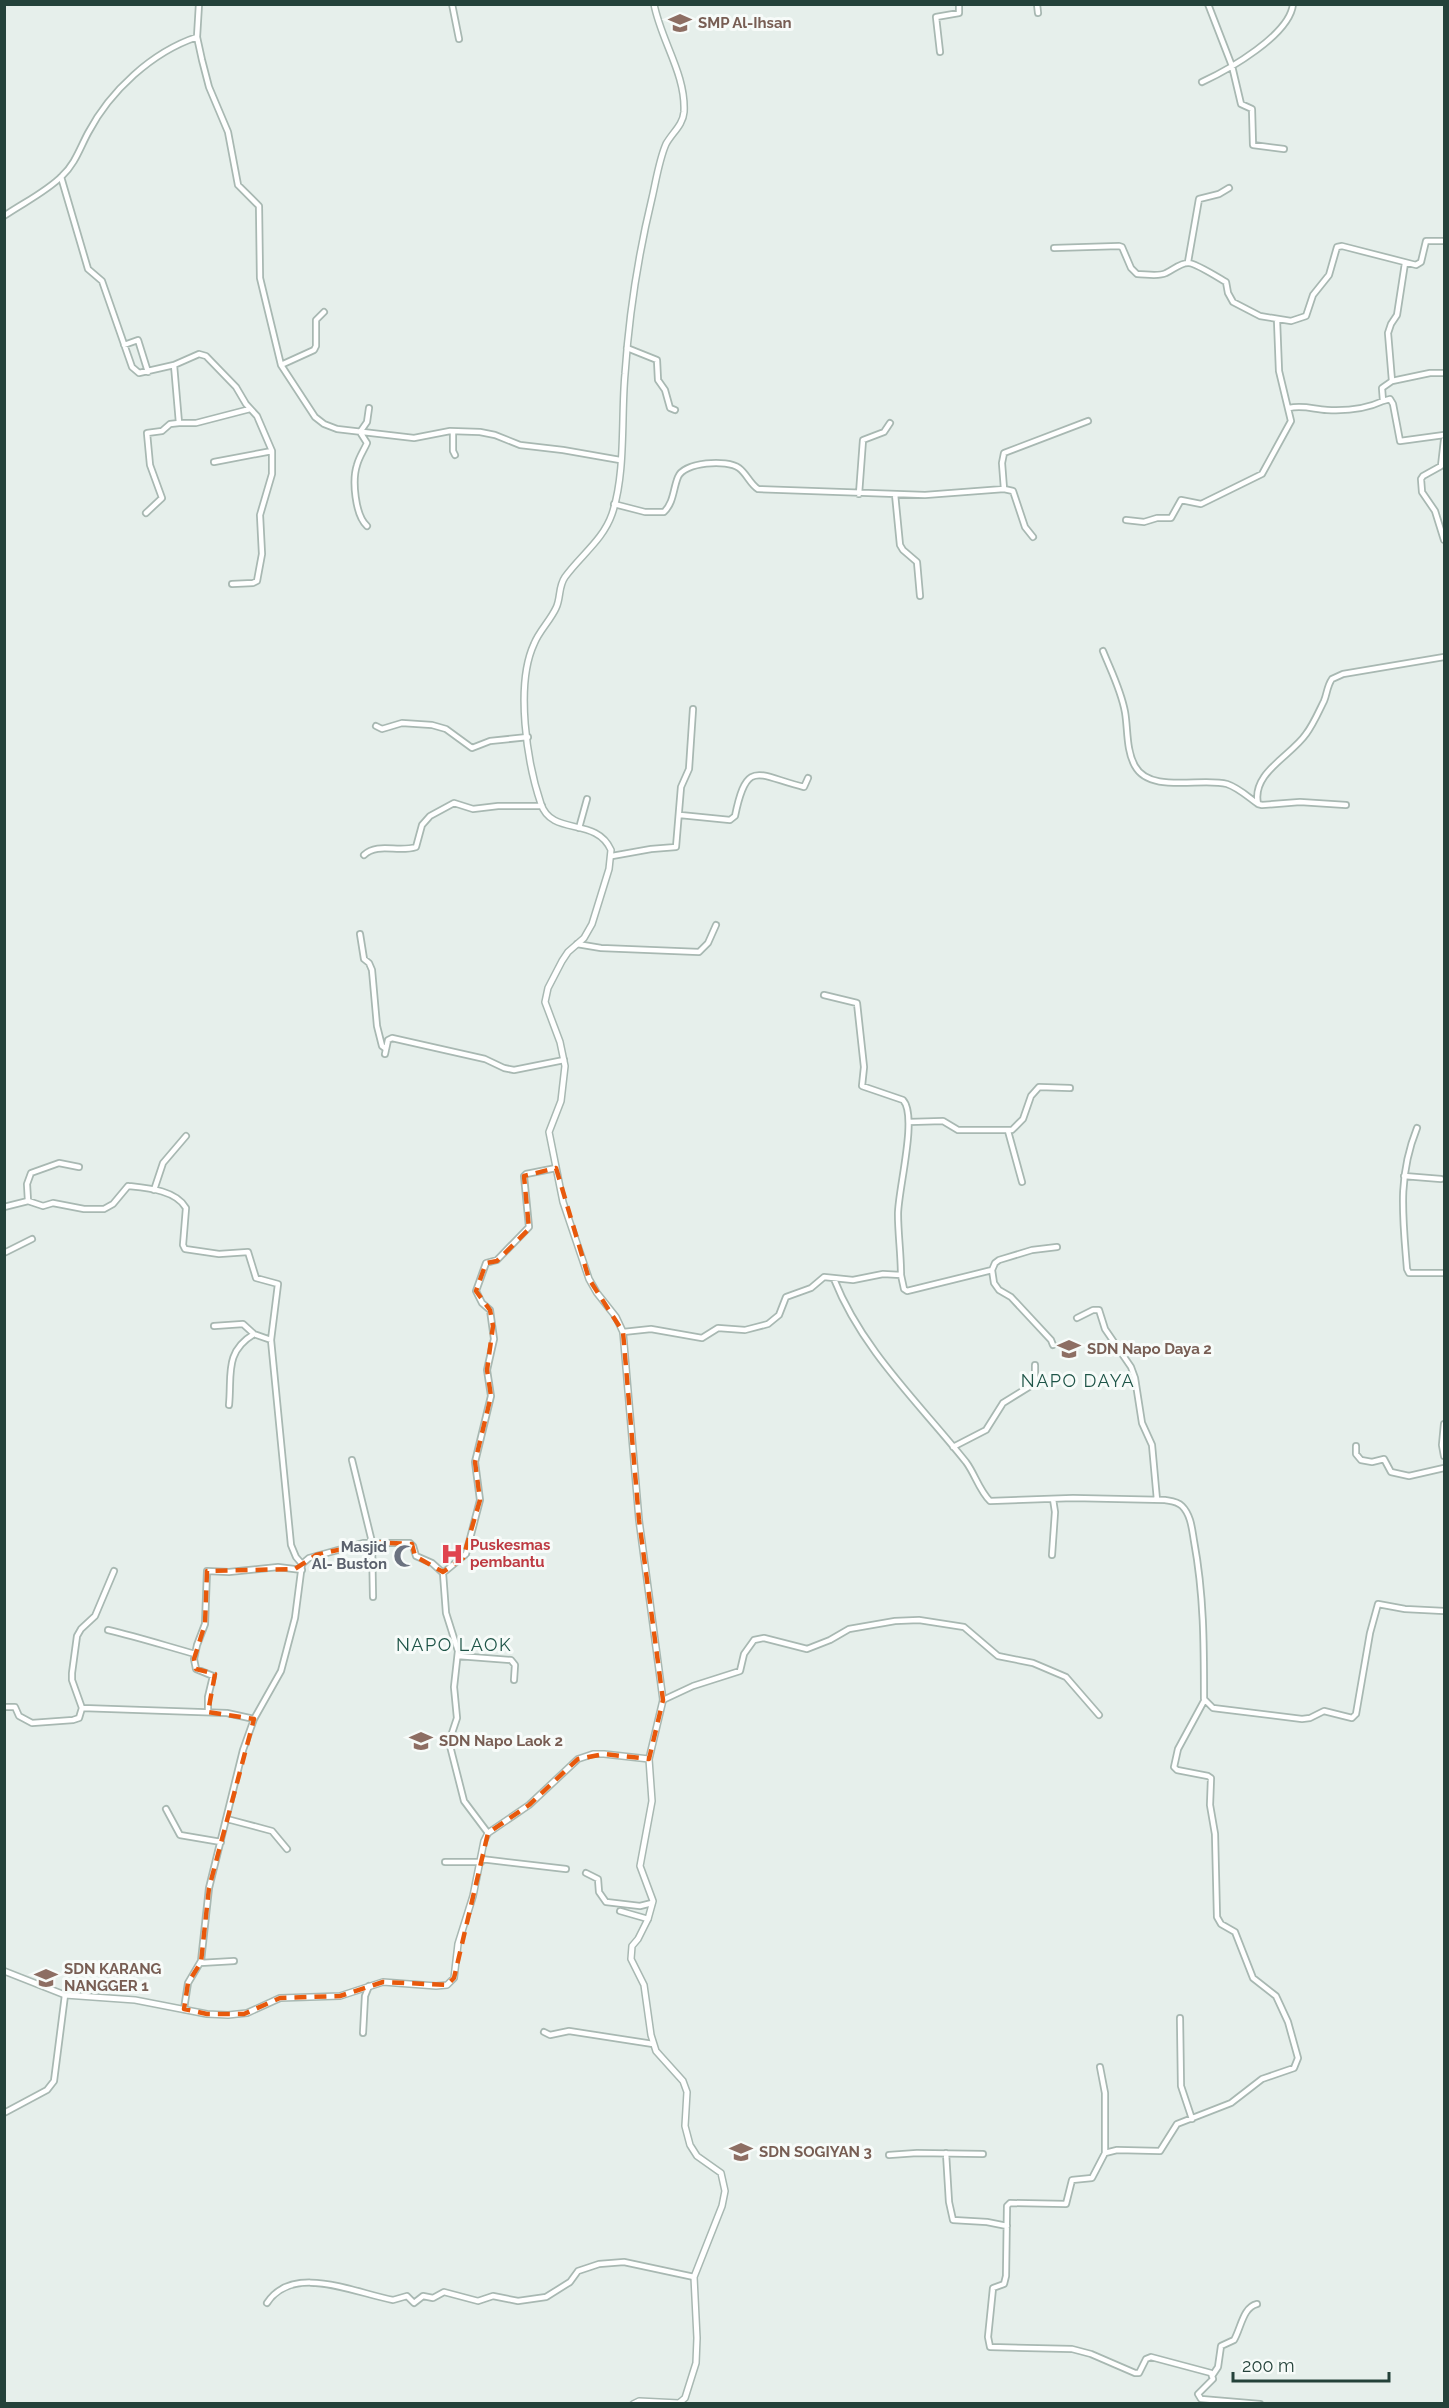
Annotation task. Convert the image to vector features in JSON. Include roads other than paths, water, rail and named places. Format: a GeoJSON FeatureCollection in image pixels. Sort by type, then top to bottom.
{"type":"FeatureCollection","features":[{"type":"Feature","properties":{"kind":"street"},"geometry":{"type":"LineString","coordinates":[[199,4],[197,37],[209,87],[228,132],[238,185],[259,206],[260,278],[280,365],[315,417],[324,424],[337,429],[414,438],[453,432],[480,432],[520,445],[620,460]]}},
{"type":"Feature","properties":{"kind":"street"},"geometry":{"type":"LineString","coordinates":[[452,4],[459,39]]}},
{"type":"Feature","properties":{"kind":"street"},"geometry":{"type":"LineString","coordinates":[[633,2403],[639,2401],[679,2403],[684,2401],[694,2370],[697,2351],[694,2277],[722,2206],[724,2185],[721,2173],[692,2151],[685,2126],[688,2099],[685,2085],[660,2057],[653,2044],[646,1990],[631,1959],[632,1946],[648,1919],[652,1904],[652,1898],[640,1866],[652,1801],[649,1760],[663,1700],[639,1520],[623,1332],[616,1317],[589,1279],[562,1202],[549,1132],[561,1101],[564,1060],[546,1007],[545,997],[568,952],[584,938],[592,924],[612,856],[608,844],[599,834],[552,820],[542,806],[529,754],[524,720],[526,672],[533,645],[556,608],[563,580],[599,538],[614,505],[620,460],[627,348],[635,283],[662,156],[665,146],[681,123],[684,113],[679,78],[654,4]]}},
{"type":"Feature","properties":{"kind":"street"},"geometry":{"type":"LineString","coordinates":[[940,52],[936,17],[959,13],[960,4]]}},
{"type":"Feature","properties":{"kind":"street"},"geometry":{"type":"LineString","coordinates":[[1037,4],[1038,13]]}},
{"type":"Feature","properties":{"kind":"street"},"geometry":{"type":"LineString","coordinates":[[1208,4],[1232,66],[1240,104],[1252,109],[1253,145],[1284,149]]}},
{"type":"Feature","properties":{"kind":"street"},"geometry":{"type":"LineString","coordinates":[[1202,82],[1232,66],[1277,32],[1288,21],[1293,4]]}},
{"type":"Feature","properties":{"kind":"street"},"geometry":{"type":"LineString","coordinates":[[4,216],[61,177],[77,157],[88,132],[124,85],[143,66],[179,42],[197,37]]}},
{"type":"Feature","properties":{"kind":"street"},"geometry":{"type":"LineString","coordinates":[[61,177],[88,269],[102,281],[135,371],[148,372],[174,365],[199,354],[206,356],[232,382],[257,416],[272,451],[272,474],[260,515],[262,554],[257,581],[232,584]]}},
{"type":"Feature","properties":{"kind":"street"},"geometry":{"type":"LineString","coordinates":[[1188,262],[1199,199],[1219,194],[1229,188]]}},
{"type":"Feature","properties":{"kind":"street"},"geometry":{"type":"LineString","coordinates":[[1054,248],[1119,246],[1122,247],[1131,268],[1137,274],[1163,274],[1188,262],[1226,282],[1230,298],[1237,305],[1260,316],[1291,321],[1306,316],[1313,295],[1329,275],[1337,247],[1342,246],[1405,263],[1420,263],[1426,241],[1444,241]]}},
{"type":"Feature","properties":{"kind":"street"},"geometry":{"type":"LineString","coordinates":[[1392,381],[1389,333],[1391,324],[1397,315],[1405,263]]}},
{"type":"Feature","properties":{"kind":"street"},"geometry":{"type":"LineString","coordinates":[[280,365],[314,350],[316,320],[324,312]]}},
{"type":"Feature","properties":{"kind":"street"},"geometry":{"type":"LineString","coordinates":[[1126,520],[1134,519],[1144,522],[1157,518],[1171,518],[1183,500],[1201,504],[1262,474],[1282,434],[1291,424],[1279,371],[1277,320]]}},
{"type":"Feature","properties":{"kind":"street"},"geometry":{"type":"LineString","coordinates":[[124,345],[138,340],[148,372]]}},
{"type":"Feature","properties":{"kind":"street"},"geometry":{"type":"LineString","coordinates":[[627,348],[657,360],[658,380],[665,390],[670,408],[675,410]]}},
{"type":"Feature","properties":{"kind":"street"},"geometry":{"type":"LineString","coordinates":[[174,365],[179,423]]}},
{"type":"Feature","properties":{"kind":"street"},"geometry":{"type":"LineString","coordinates":[[1383,401],[1382,388],[1392,381],[1430,373],[1444,373]]}},
{"type":"Feature","properties":{"kind":"street"},"geometry":{"type":"LineString","coordinates":[[1289,408],[1300,405],[1329,410],[1359,409],[1390,399],[1400,441],[1444,435]]}},
{"type":"Feature","properties":{"kind":"street"},"geometry":{"type":"LineString","coordinates":[[360,432],[367,422],[369,408]]}},
{"type":"Feature","properties":{"kind":"street"},"geometry":{"type":"LineString","coordinates":[[146,513],[162,498],[150,465],[147,433],[162,431],[172,423],[196,423],[250,409]]}},
{"type":"Feature","properties":{"kind":"street"},"geometry":{"type":"LineString","coordinates":[[1004,489],[1002,464],[1004,453],[1088,421]]}},
{"type":"Feature","properties":{"kind":"street"},"geometry":{"type":"LineString","coordinates":[[859,494],[863,440],[881,434],[890,423]]}},
{"type":"Feature","properties":{"kind":"street"},"geometry":{"type":"LineString","coordinates":[[360,432],[367,443],[356,467],[356,503],[363,522],[367,526]]}},
{"type":"Feature","properties":{"kind":"street"},"geometry":{"type":"LineString","coordinates":[[453,432],[455,455]]}},
{"type":"Feature","properties":{"kind":"street"},"geometry":{"type":"LineString","coordinates":[[1444,440],[1442,466],[1421,479],[1422,492],[1435,511],[1444,540]]}},
{"type":"Feature","properties":{"kind":"street"},"geometry":{"type":"LineString","coordinates":[[214,462],[272,451]]}},
{"type":"Feature","properties":{"kind":"street"},"geometry":{"type":"LineString","coordinates":[[614,505],[645,512],[664,512],[669,507],[682,470],[688,467],[726,464],[742,470],[758,489],[925,495],[1004,489],[1013,491],[1026,527],[1033,537]]}},
{"type":"Feature","properties":{"kind":"street"},"geometry":{"type":"LineString","coordinates":[[895,494],[900,544],[903,550],[917,562],[920,596]]}},
{"type":"Feature","properties":{"kind":"street"},"geometry":{"type":"LineString","coordinates":[[1103,651],[1120,690],[1131,755],[1139,772],[1148,777],[1170,782],[1226,784],[1238,789],[1258,804],[1268,806],[1300,802],[1346,805]]}},
{"type":"Feature","properties":{"kind":"street"},"geometry":{"type":"LineString","coordinates":[[1258,804],[1257,792],[1260,783],[1306,735],[1332,680],[1343,674],[1444,657]]}},
{"type":"Feature","properties":{"kind":"street"},"geometry":{"type":"LineString","coordinates":[[612,856],[651,849],[674,848],[677,845],[681,787],[689,769],[693,709]]}},
{"type":"Feature","properties":{"kind":"street"},"geometry":{"type":"LineString","coordinates":[[376,726],[382,729],[402,723],[432,725],[446,729],[472,748],[490,741],[528,737]]}},
{"type":"Feature","properties":{"kind":"street"},"geometry":{"type":"LineString","coordinates":[[680,815],[730,820],[735,816],[745,782],[751,776],[760,775],[804,787],[808,778]]}},
{"type":"Feature","properties":{"kind":"street"},"geometry":{"type":"LineString","coordinates":[[579,828],[587,799]]}},
{"type":"Feature","properties":{"kind":"street"},"geometry":{"type":"LineString","coordinates":[[364,855],[373,848],[416,847],[422,825],[430,816],[454,803],[473,809],[498,806],[542,806]]}},
{"type":"Feature","properties":{"kind":"street"},"geometry":{"type":"LineString","coordinates":[[577,944],[601,948],[699,952],[708,943],[716,925]]}},
{"type":"Feature","properties":{"kind":"street"},"geometry":{"type":"LineString","coordinates":[[360,934],[364,959],[372,970],[376,1026],[385,1051],[388,1040],[392,1038],[485,1059],[514,1070],[564,1060]]}},
{"type":"Feature","properties":{"kind":"street"},"geometry":{"type":"LineString","coordinates":[[825,995],[857,1003],[864,1067],[861,1084],[864,1088],[905,1101],[909,1122],[898,1213],[901,1275],[904,1289],[907,1291],[992,1270]]}},
{"type":"Feature","properties":{"kind":"street"},"geometry":{"type":"LineString","coordinates":[[909,1122],[943,1121],[958,1130],[1008,1131],[1023,1119],[1031,1096],[1039,1087],[1070,1088]]}},
{"type":"Feature","properties":{"kind":"street"},"geometry":{"type":"LineString","coordinates":[[1417,1128],[1407,1153],[1404,1176],[1402,1207],[1407,1269],[1409,1273],[1444,1273]]}},
{"type":"Feature","properties":{"kind":"street"},"geometry":{"type":"LineString","coordinates":[[1008,1131],[1022,1182]]}},
{"type":"Feature","properties":{"kind":"street"},"geometry":{"type":"LineString","coordinates":[[154,1190],[163,1163],[186,1136]]}},
{"type":"Feature","properties":{"kind":"street"},"geometry":{"type":"LineString","coordinates":[[28,1201],[27,1184],[31,1173],[59,1163],[79,1167]]}},
{"type":"Feature","properties":{"kind":"street"},"geometry":{"type":"LineString","coordinates":[[443,1573],[466,1554],[480,1500],[475,1462],[491,1401],[487,1370],[494,1339],[490,1311],[482,1303],[476,1291],[486,1263],[498,1260],[529,1227],[524,1176],[556,1168]]}},
{"type":"Feature","properties":{"kind":"street"},"geometry":{"type":"LineString","coordinates":[[1404,1176],[1441,1179]]}},
{"type":"Feature","properties":{"kind":"street"},"geometry":{"type":"LineString","coordinates":[[4,1207],[28,1201],[43,1206],[53,1203],[95,1210],[113,1204],[125,1187],[154,1190],[176,1197],[186,1209],[183,1245],[185,1249],[219,1254],[248,1252],[256,1278],[278,1284],[271,1340],[291,1545],[302,1566],[295,1618],[281,1671],[254,1719],[243,1750],[209,1888],[200,1963],[188,1983],[184,2009]]}},
{"type":"Feature","properties":{"kind":"street"},"geometry":{"type":"LineString","coordinates":[[4,1253],[32,1239]]}},
{"type":"Feature","properties":{"kind":"street"},"geometry":{"type":"LineString","coordinates":[[1053,1345],[1011,1297],[999,1290],[994,1283],[992,1270],[999,1260],[1032,1250],[1057,1247]]}},
{"type":"Feature","properties":{"kind":"street"},"geometry":{"type":"LineString","coordinates":[[623,1332],[651,1329],[702,1338],[718,1328],[745,1330],[768,1324],[779,1315],[786,1297],[801,1293],[824,1277],[853,1280],[883,1274],[901,1275]]}},
{"type":"Feature","properties":{"kind":"street"},"geometry":{"type":"LineString","coordinates":[[834,1279],[859,1329],[918,1407],[976,1476],[990,1501],[1157,1500],[1179,1503],[1186,1510],[1190,1522],[1202,1581],[1206,1665],[1204,1701],[1178,1749],[1174,1765],[1177,1770],[1211,1778],[1210,1805],[1215,1834],[1217,1917],[1221,1924],[1234,1932],[1251,1976],[1276,1996],[1288,2022],[1298,2058],[1294,2068],[1262,2079],[1232,2103],[1174,2128],[1160,2151],[1117,2150],[1105,2153]]}},
{"type":"Feature","properties":{"kind":"street"},"geometry":{"type":"LineString","coordinates":[[1077,1318],[1093,1310],[1099,1310],[1105,1329],[1131,1368],[1137,1387],[1142,1423],[1152,1445],[1157,1500]]}},
{"type":"Feature","properties":{"kind":"street"},"geometry":{"type":"LineString","coordinates":[[214,1326],[243,1324],[254,1334],[271,1340]]}},
{"type":"Feature","properties":{"kind":"street"},"geometry":{"type":"LineString","coordinates":[[229,1405],[232,1356],[240,1345],[254,1334]]}},
{"type":"Feature","properties":{"kind":"street"},"geometry":{"type":"LineString","coordinates":[[953,1447],[986,1430],[1003,1403],[1032,1385],[1035,1378],[1035,1365]]}},
{"type":"Feature","properties":{"kind":"street"},"geometry":{"type":"LineString","coordinates":[[1444,1424],[1442,1440],[1444,1456]]}},
{"type":"Feature","properties":{"kind":"street"},"geometry":{"type":"LineString","coordinates":[[1356,1446],[1356,1454],[1361,1460],[1372,1462],[1384,1459],[1390,1472],[1404,1476],[1444,1468]]}},
{"type":"Feature","properties":{"kind":"street"},"geometry":{"type":"LineString","coordinates":[[352,1460],[372,1542],[373,1597]]}},
{"type":"Feature","properties":{"kind":"street"},"geometry":{"type":"LineString","coordinates":[[1052,1556],[1055,1503],[1053,1499]]}},
{"type":"Feature","properties":{"kind":"street"},"geometry":{"type":"LineString","coordinates":[[208,1712],[208,1697],[213,1676],[196,1669],[195,1654],[205,1624],[208,1570],[229,1572],[302,1566],[316,1555],[372,1542],[412,1544],[416,1556],[432,1563],[443,1573],[445,1605],[456,1639],[458,1656],[454,1687],[457,1718],[449,1742],[464,1801],[488,1833]]}},
{"type":"Feature","properties":{"kind":"street"},"geometry":{"type":"LineString","coordinates":[[4,1707],[15,1707],[19,1716],[34,1723],[76,1720],[82,1708],[72,1680],[77,1636],[97,1612],[114,1571]]}},
{"type":"Feature","properties":{"kind":"street"},"geometry":{"type":"LineString","coordinates":[[1204,1701],[1216,1709],[1302,1719],[1324,1712],[1352,1718],[1356,1714],[1370,1633],[1378,1604],[1405,1609],[1444,1611]]}},
{"type":"Feature","properties":{"kind":"street"},"geometry":{"type":"LineString","coordinates":[[663,1700],[693,1686],[740,1671],[744,1654],[754,1640],[765,1638],[807,1649],[853,1628],[913,1620],[964,1627],[998,1656],[1033,1663],[1066,1677],[1099,1715]]}},
{"type":"Feature","properties":{"kind":"street"},"geometry":{"type":"LineString","coordinates":[[108,1630],[153,1640],[174,1649],[195,1654]]}},
{"type":"Feature","properties":{"kind":"street"},"geometry":{"type":"LineString","coordinates":[[458,1656],[513,1661],[514,1680]]}},
{"type":"Feature","properties":{"kind":"street"},"geometry":{"type":"LineString","coordinates":[[82,1708],[208,1712],[234,1714],[254,1719]]}},
{"type":"Feature","properties":{"kind":"street"},"geometry":{"type":"LineString","coordinates":[[4,1971],[64,1995],[135,2000],[207,2014],[236,2015],[247,2013],[280,1998],[340,1996],[389,1982],[447,1985],[451,1982],[458,1944],[473,1896],[488,1833],[529,1805],[578,1759],[593,1754],[604,1754],[649,1760]]}},
{"type":"Feature","properties":{"kind":"street"},"geometry":{"type":"LineString","coordinates":[[166,1809],[180,1835],[221,1842]]}},
{"type":"Feature","properties":{"kind":"street"},"geometry":{"type":"LineString","coordinates":[[227,1819],[272,1831],[287,1849]]}},
{"type":"Feature","properties":{"kind":"street"},"geometry":{"type":"LineString","coordinates":[[445,1862],[481,1860],[566,1869]]}},
{"type":"Feature","properties":{"kind":"street"},"geometry":{"type":"LineString","coordinates":[[586,1873],[598,1879],[599,1892],[606,1902],[640,1906],[652,1904]]}},
{"type":"Feature","properties":{"kind":"street"},"geometry":{"type":"LineString","coordinates":[[620,1911],[648,1919]]}},
{"type":"Feature","properties":{"kind":"street"},"geometry":{"type":"LineString","coordinates":[[200,1963],[234,1961]]}},
{"type":"Feature","properties":{"kind":"street"},"geometry":{"type":"LineString","coordinates":[[363,2033],[365,1996],[369,1986]]}},
{"type":"Feature","properties":{"kind":"street"},"geometry":{"type":"LineString","coordinates":[[4,2113],[46,2090],[54,2081],[64,1995]]}},
{"type":"Feature","properties":{"kind":"street"},"geometry":{"type":"LineString","coordinates":[[1180,2018],[1181,2086],[1192,2119]]}},
{"type":"Feature","properties":{"kind":"street"},"geometry":{"type":"LineString","coordinates":[[544,2032],[550,2035],[569,2031],[653,2044]]}},
{"type":"Feature","properties":{"kind":"street"},"geometry":{"type":"LineString","coordinates":[[1100,2067],[1105,2093],[1105,2153],[1092,2178],[1072,2180],[1067,2203],[1010,2202],[1007,2226],[1007,2272],[1004,2284],[993,2288],[988,2337],[990,2347],[1072,2349],[1135,2373],[1139,2373],[1146,2359],[1151,2357],[1210,2372],[1212,2376]]}},
{"type":"Feature","properties":{"kind":"street"},"geometry":{"type":"LineString","coordinates":[[946,2153],[951,2218],[955,2221],[987,2222],[1007,2226]]}},
{"type":"Feature","properties":{"kind":"street"},"geometry":{"type":"LineString","coordinates":[[889,2155],[983,2154]]}},
{"type":"Feature","properties":{"kind":"street"},"geometry":{"type":"LineString","coordinates":[[267,2303],[278,2290],[303,2281],[393,2300],[407,2296],[414,2304],[423,2296],[433,2298],[444,2292],[478,2301],[496,2295],[518,2301],[549,2296],[572,2280],[578,2271],[599,2264],[624,2262],[694,2277]]}},
{"type":"Feature","properties":{"kind":"street"},"geometry":{"type":"LineString","coordinates":[[1257,2304],[1251,2305],[1246,2310],[1234,2340],[1221,2346],[1218,2367],[1212,2380],[1198,2394],[1199,2398],[1260,2403]]}},
{"type":"Feature","properties":{"kind":"place","name":"SMP Al-Ihsan"},"geometry":{"type":"Point","coordinates":[680,23]}},
{"type":"Feature","properties":{"kind":"place","name":"SDN Napo Daya 2"},"geometry":{"type":"Point","coordinates":[1069,1349]}},
{"type":"Feature","properties":{"kind":"place","name":"Puskesmas pembantu"},"geometry":{"type":"Point","coordinates":[452,1554]}},
{"type":"Feature","properties":{"kind":"place","name":"Masjid Al- Buston"},"geometry":{"type":"Point","coordinates":[405,1556]}},
{"type":"Feature","properties":{"kind":"place","name":"SDN Napo Laok 2"},"geometry":{"type":"Point","coordinates":[421,1741]}},
{"type":"Feature","properties":{"kind":"place","name":"SDN KARANG NANGGER 1"},"geometry":{"type":"Point","coordinates":[46,1978]}},
{"type":"Feature","properties":{"kind":"place","name":"SDN SOGIYAN 3"},"geometry":{"type":"Point","coordinates":[741,2152]}},
{"type":"Feature","properties":{"kind":"district","name":"NAPO DAYA"},"geometry":{"type":"Point","coordinates":[1078,1381]}},
{"type":"Feature","properties":{"kind":"district","name":"NAPO LAOK"},"geometry":{"type":"Point","coordinates":[454,1645]}}]}
